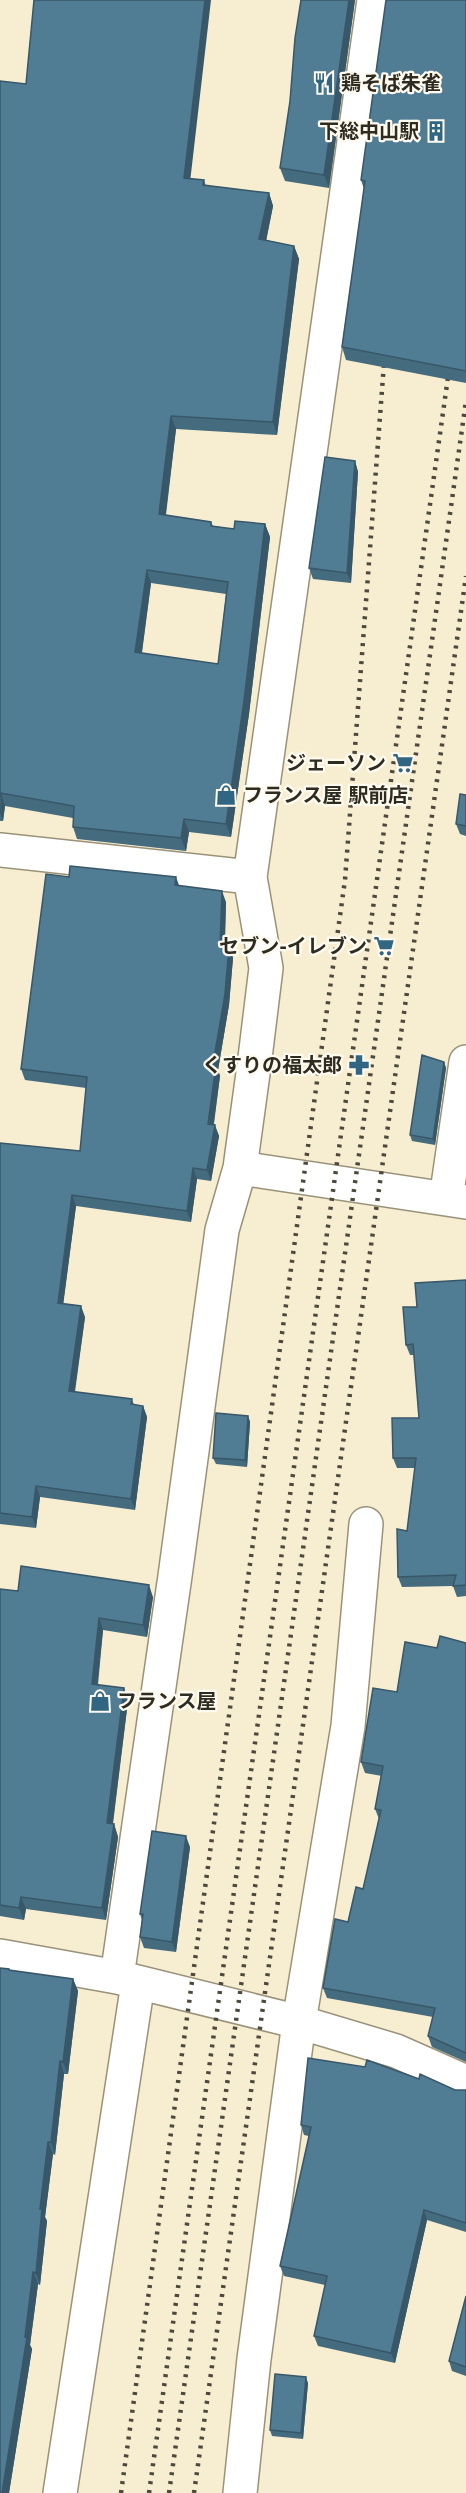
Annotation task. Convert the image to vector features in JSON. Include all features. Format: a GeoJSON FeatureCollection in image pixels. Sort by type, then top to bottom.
{"type":"FeatureCollection","features":[{"type":"Feature","properties":{"kind":"street"},"geometry":{"type":"LineString","coordinates":[[60,2493],[127,1980],[173,1588],[222,1230],[240,1168],[266,968],[250,877],[374,0]]}},
{"type":"Feature","properties":{"kind":"street"},"geometry":{"type":"LineString","coordinates":[[0,850],[250,877]]}},
{"type":"Feature","properties":{"kind":"street"},"geometry":{"type":"LineString","coordinates":[[240,1168],[456,1201],[466,1062]]}},
{"type":"Feature","properties":{"kind":"street"},"geometry":{"type":"LineString","coordinates":[[240,2493],[254,2359],[299,2022],[348,1726],[366,1524]]}},
{"type":"Feature","properties":{"kind":"street"},"geometry":{"type":"LineString","coordinates":[[0,1956],[127,1980],[299,2022],[396,2051],[466,2082]]}},
{"type":"Feature","properties":{"kind":"building"},"geometry":{"type":"Polygon","coordinates":[[[34,0],[205,0],[184,178],[204,180],[203,185],[269,193],[259,239],[294,246],[273,422],[171,416],[159,514],[211,522],[211,526],[234,529],[235,521],[265,524],[244,701],[226,824],[184,819],[181,838],[73,827],[74,806],[1,793],[0,797],[0,81],[26,84],[34,0]],[[147,570],[135,652],[218,664],[228,582],[147,570]]]}},
{"type":"Feature","properties":{"kind":"building"},"geometry":{"type":"Polygon","coordinates":[[[301,0],[349,0],[324,175],[280,168],[301,0]]]}},
{"type":"Feature","properties":{"kind":"building"},"geometry":{"type":"Polygon","coordinates":[[[386,0],[466,0],[466,371],[342,347],[365,181],[361,180],[386,0]]]}},
{"type":"Feature","properties":{"kind":"building"},"geometry":{"type":"Polygon","coordinates":[[[325,457],[355,461],[347,573],[309,568],[325,457]]]}},
{"type":"Feature","properties":{"kind":"building"},"geometry":{"type":"Polygon","coordinates":[[[460,794],[466,795],[466,826],[456,824],[460,794]]]}},
{"type":"Feature","properties":{"kind":"building"},"geometry":{"type":"Polygon","coordinates":[[[70,866],[176,877],[175,885],[222,891],[220,947],[229,947],[225,994],[213,1064],[216,1065],[208,1124],[215,1125],[207,1170],[193,1168],[187,1211],[72,1195],[58,1303],[81,1306],[69,1391],[132,1399],[131,1404],[143,1406],[131,1499],[36,1486],[32,1517],[0,1513],[0,1143],[80,1151],[87,1077],[21,1069],[46,874],[69,877],[70,866]]]}},
{"type":"Feature","properties":{"kind":"building"},"geometry":{"type":"Polygon","coordinates":[[[422,1055],[444,1062],[433,1139],[410,1135],[422,1055]]]}},
{"type":"Feature","properties":{"kind":"building"},"geometry":{"type":"Polygon","coordinates":[[[466,1280],[466,1585],[453,1586],[456,1575],[398,1577],[397,1529],[407,1531],[416,1458],[393,1458],[392,1418],[419,1418],[413,1344],[406,1345],[403,1307],[417,1307],[415,1283],[466,1280]]]}},
{"type":"Feature","properties":{"kind":"building"},"geometry":{"type":"Polygon","coordinates":[[[216,1413],[248,1416],[245,1460],[213,1458],[216,1413]]]}},
{"type":"Feature","properties":{"kind":"building"},"geometry":{"type":"Polygon","coordinates":[[[21,1566],[149,1585],[143,1625],[99,1618],[92,1684],[124,1688],[107,1823],[114,1824],[102,1908],[21,1897],[19,1908],[0,1905],[0,1589],[18,1591],[21,1566]]]}},
{"type":"Feature","properties":{"kind":"building"},"geometry":{"type":"Polygon","coordinates":[[[440,1636],[466,1643],[466,2053],[428,2036],[435,2008],[323,1988],[335,1919],[348,1922],[356,1887],[363,1889],[381,1810],[375,1809],[383,1766],[361,1762],[373,1688],[397,1692],[405,1642],[437,1648],[440,1636]]]}},
{"type":"Feature","properties":{"kind":"building"},"geometry":{"type":"Polygon","coordinates":[[[152,1831],[186,1836],[172,1942],[140,1937],[143,1914],[140,1914],[152,1831]]]}},
{"type":"Feature","properties":{"kind":"building"},"geometry":{"type":"Polygon","coordinates":[[[0,1968],[73,1979],[63,2062],[60,2061],[51,2142],[48,2142],[40,2209],[42,2209],[36,2273],[33,2272],[25,2337],[27,2337],[2,2493],[0,2493],[0,1968]]]}},
{"type":"Feature","properties":{"kind":"building"},"geometry":{"type":"Polygon","coordinates":[[[308,2058],[365,2067],[367,2060],[419,2079],[420,2074],[455,2090],[466,2090],[466,2223],[424,2210],[391,2353],[314,2336],[327,2276],[280,2266],[311,2127],[301,2125],[308,2058]]]}},
{"type":"Feature","properties":{"kind":"building"},"geometry":{"type":"Polygon","coordinates":[[[466,2296],[466,2367],[449,2361],[466,2296]]]}},
{"type":"Feature","properties":{"kind":"building"},"geometry":{"type":"Polygon","coordinates":[[[275,2374],[306,2377],[301,2433],[270,2430],[275,2374]]]}},
{"type":"Feature","properties":{"kind":"railway"},"geometry":{"type":"LineString","coordinates":[[121,2493],[345,880],[385,350]]}},
{"type":"Feature","properties":{"kind":"railway"},"geometry":{"type":"LineString","coordinates":[[149,2493],[450,363]]}},
{"type":"Feature","properties":{"kind":"railway"},"geometry":{"type":"LineString","coordinates":[[169,2493],[466,401]]}},
{"type":"Feature","properties":{"kind":"railway"},"geometry":{"type":"LineString","coordinates":[[194,2493],[466,576]]}},
{"type":"Feature","properties":{"kind":"place","name":"鶏そば朱雀"},"geometry":{"type":"Point","coordinates":[324,83]}},
{"type":"Feature","properties":{"kind":"place","name":"下総中山駅"},"geometry":{"type":"Point","coordinates":[436,131]}},
{"type":"Feature","properties":{"kind":"place","name":"ジェーソン"},"geometry":{"type":"Point","coordinates":[403,763]}},
{"type":"Feature","properties":{"kind":"place","name":"フランス屋 駅前店"},"geometry":{"type":"Point","coordinates":[226,795]}},
{"type":"Feature","properties":{"kind":"place","name":"セブン-イレブン"},"geometry":{"type":"Point","coordinates":[384,946]}},
{"type":"Feature","properties":{"kind":"place","name":"くすりの福太郎"},"geometry":{"type":"Point","coordinates":[359,1065]}},
{"type":"Feature","properties":{"kind":"place","name":"フランス屋"},"geometry":{"type":"Point","coordinates":[100,1701]}}]}
